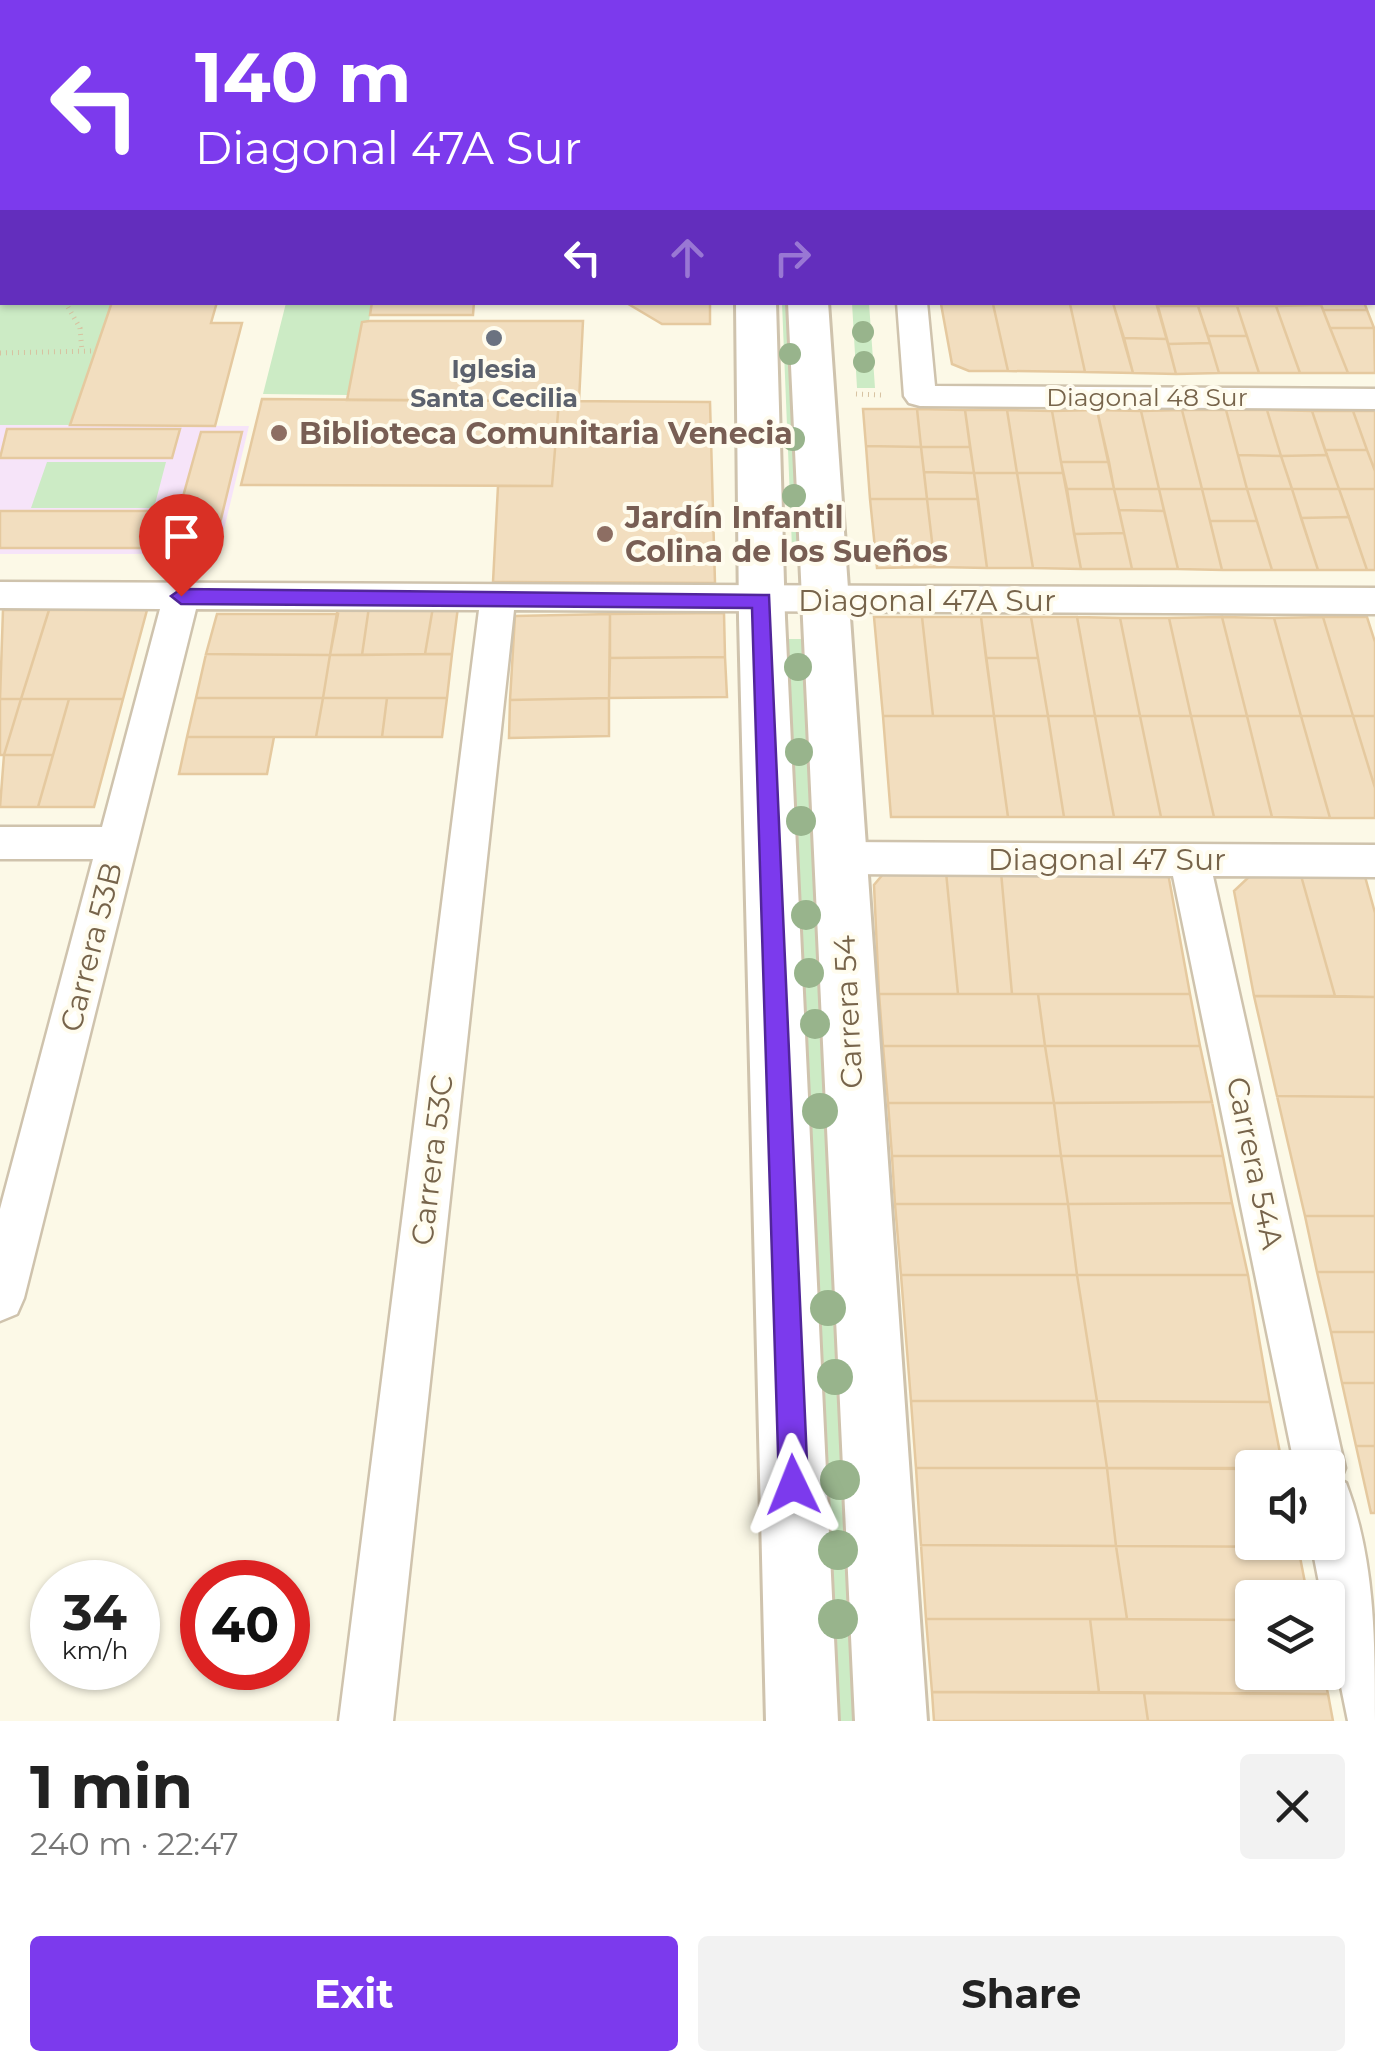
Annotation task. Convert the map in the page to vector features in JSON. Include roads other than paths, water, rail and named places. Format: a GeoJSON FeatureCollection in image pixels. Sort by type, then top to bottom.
{"type":"FeatureCollection","features":[{"type":"Feature","properties":{"kind":"street"},"geometry":{"type":"LineString","coordinates":[[756,305],[762,600],[802,1721]]}},
{"type":"Feature","properties":{"kind":"street","name":"Carrera 54"},"geometry":{"type":"LineString","coordinates":[[808,305],[891,1721]]}},
{"type":"Feature","properties":{"kind":"street","name":"Diagonal 48 Sur"},"geometry":{"type":"LineString","coordinates":[[912,305],[920,396],[1375,399]]}},
{"type":"Feature","properties":{"kind":"street","name":"Diagonal 47A Sur"},"geometry":{"type":"LineString","coordinates":[[0,595],[1375,601]]}},
{"type":"Feature","properties":{"kind":"street","name":"Carrera 53B"},"geometry":{"type":"LineString","coordinates":[[0,1298],[16,1175],[117,844],[181,596]]}},
{"type":"Feature","properties":{"kind":"street","name":"Carrera 53C"},"geometry":{"type":"LineString","coordinates":[[366,1721],[498,598]]}},
{"type":"Feature","properties":{"kind":"street"},"geometry":{"type":"LineString","coordinates":[[0,843],[117,844]]}},
{"type":"Feature","properties":{"kind":"street","name":"Diagonal 47 Sur"},"geometry":{"type":"LineString","coordinates":[[839,858],[1375,860]]}},
{"type":"Feature","properties":{"kind":"street","name":"Carrera 54A"},"geometry":{"type":"LineString","coordinates":[[1189,860],[1316,1450]]}},
{"type":"Feature","properties":{"kind":"street"},"geometry":{"type":"LineString","coordinates":[[781,1131],[858,1187]]}},
{"type":"Feature","properties":{"kind":"street"},"geometry":{"type":"LineString","coordinates":[[1341,1560],[1375,1721]]}},
{"type":"Feature","properties":{"kind":"place","name":"Iglesia Santa Cecilia"},"geometry":{"type":"Point","coordinates":[494,338]}},
{"type":"Feature","properties":{"kind":"place","name":"Biblioteca Comunitaria Venecia"},"geometry":{"type":"Point","coordinates":[279,433]}},
{"type":"Feature","properties":{"kind":"place","name":"Jardín Infantil Colina de los Sueños"},"geometry":{"type":"Point","coordinates":[605,534]}}]}
